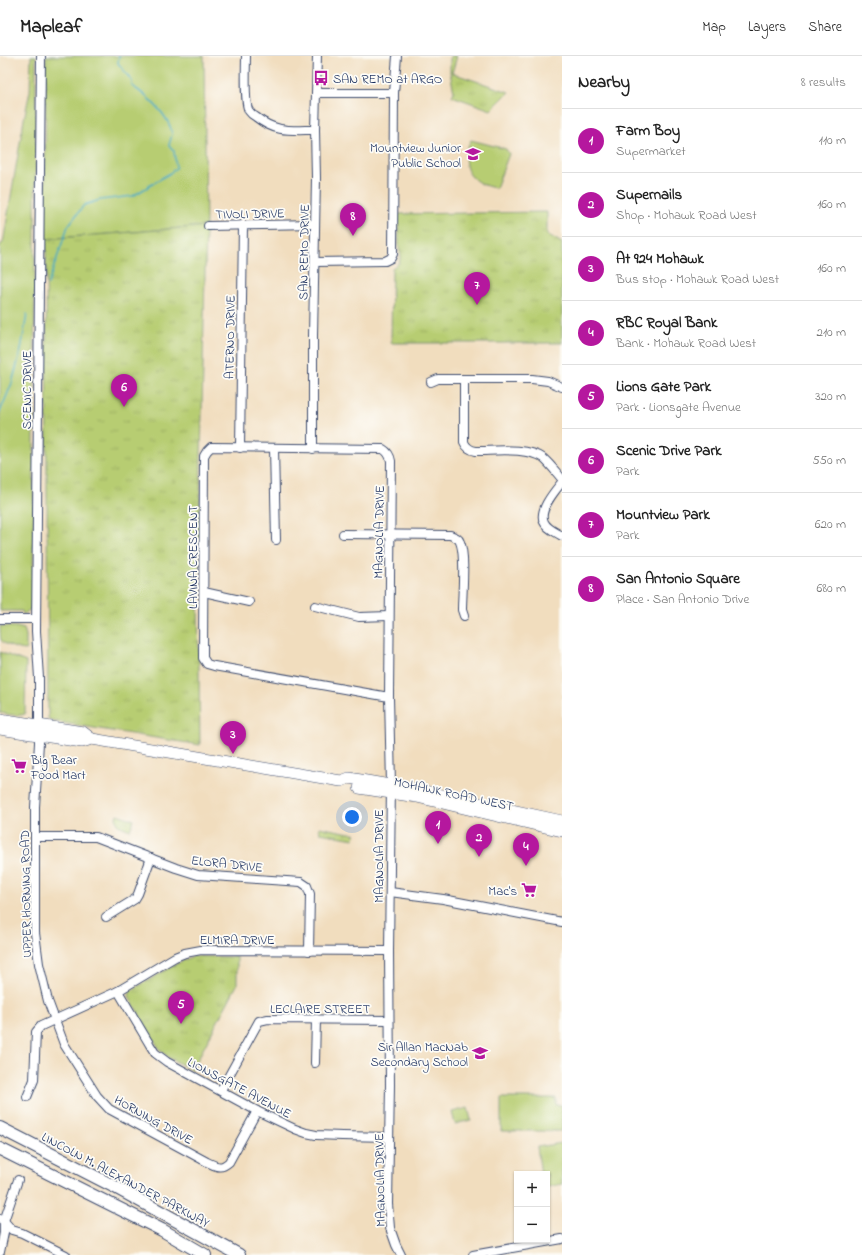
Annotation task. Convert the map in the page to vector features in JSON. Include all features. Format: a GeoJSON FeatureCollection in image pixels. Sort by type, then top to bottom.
{"type":"FeatureCollection","features":[{"type":"Feature","properties":{"kind":"highway","name":"LINCOLN M. ALEXANDER PARKWAY"},"geometry":{"type":"LineString","coordinates":[[0,1128],[117,1188],[239,1255]]}},
{"type":"Feature","properties":{"kind":"highway"},"geometry":{"type":"LineString","coordinates":[[0,1149],[162,1230],[205,1255]]}},
{"type":"Feature","properties":{"kind":"main road"},"geometry":{"type":"LineString","coordinates":[[0,719],[38,730]]}},
{"type":"Feature","properties":{"kind":"main road"},"geometry":{"type":"LineString","coordinates":[[0,729],[38,730]]}},
{"type":"Feature","properties":{"kind":"main road","name":"MOHAWK ROAD WEST"},"geometry":{"type":"LineString","coordinates":[[38,730],[82,742],[92,739],[341,781],[348,786],[391,789],[417,797],[560,827]]}},
{"type":"Feature","properties":{"kind":"street","name":"SCENIC DRIVE"},"geometry":{"type":"LineString","coordinates":[[38,730],[36,619],[41,56]]}},
{"type":"Feature","properties":{"kind":"street"},"geometry":{"type":"LineString","coordinates":[[246,56],[247,103],[249,111],[274,128],[284,130],[315,130]]}},
{"type":"Feature","properties":{"kind":"street","name":"SAN REMO DRIVE"},"geometry":{"type":"LineString","coordinates":[[314,449],[313,336],[317,56]]}},
{"type":"Feature","properties":{"kind":"street"},"geometry":{"type":"LineString","coordinates":[[315,262],[385,261],[391,258],[393,254],[394,93],[396,56]]}},
{"type":"Feature","properties":{"kind":"street"},"geometry":{"type":"LineString","coordinates":[[316,93],[394,93]]}},
{"type":"Feature","properties":{"kind":"street","name":"TIVOLI DRIVE"},"geometry":{"type":"LineString","coordinates":[[208,226],[315,224]]}},
{"type":"Feature","properties":{"kind":"street","name":"ATERNO DRIVE"},"geometry":{"type":"LineString","coordinates":[[240,448],[243,225]]}},
{"type":"Feature","properties":{"kind":"street"},"geometry":{"type":"LineString","coordinates":[[431,382],[438,379],[532,379],[548,381],[562,387]]}},
{"type":"Feature","properties":{"kind":"street"},"geometry":{"type":"LineString","coordinates":[[464,379],[464,442],[466,446],[471,450],[476,451],[527,451],[545,459],[562,480],[550,497],[543,514],[544,522],[550,529],[562,536]]}},
{"type":"Feature","properties":{"kind":"street","name":"LAVINA CRESCENT"},"geometry":{"type":"LineString","coordinates":[[389,697],[214,666],[207,664],[203,658],[204,456],[207,450],[211,447],[383,449],[390,455]]}},
{"type":"Feature","properties":{"kind":"street"},"geometry":{"type":"LineString","coordinates":[[274,448],[276,540]]}},
{"type":"Feature","properties":{"kind":"street","name":"MAGNOLIA DRIVE"},"geometry":{"type":"LineString","coordinates":[[390,455],[389,697],[391,789],[388,1204],[390,1228],[401,1255]]}},
{"type":"Feature","properties":{"kind":"street"},"geometry":{"type":"LineString","coordinates":[[344,534],[450,535],[458,538],[463,553],[462,610],[464,616]]}},
{"type":"Feature","properties":{"kind":"street"},"geometry":{"type":"LineString","coordinates":[[204,592],[249,602]]}},
{"type":"Feature","properties":{"kind":"street"},"geometry":{"type":"LineString","coordinates":[[315,606],[359,617],[389,616]]}},
{"type":"Feature","properties":{"kind":"street"},"geometry":{"type":"LineString","coordinates":[[0,619],[36,619]]}},
{"type":"Feature","properties":{"kind":"street","name":"UPPER HORNING ROAD"},"geometry":{"type":"LineString","coordinates":[[38,730],[35,837],[35,933],[37,956],[44,990],[54,1019]]}},
{"type":"Feature","properties":{"kind":"street","name":"ELORA DRIVE"},"geometry":{"type":"LineString","coordinates":[[35,837],[96,837],[198,875],[301,882],[307,886],[310,894],[309,950]]}},
{"type":"Feature","properties":{"kind":"street"},"geometry":{"type":"LineString","coordinates":[[106,917],[135,899],[151,858]]}},
{"type":"Feature","properties":{"kind":"street"},"geometry":{"type":"LineString","coordinates":[[390,892],[451,900],[562,922]]}},
{"type":"Feature","properties":{"kind":"street","name":"ELMIRA DRIVE"},"geometry":{"type":"LineString","coordinates":[[54,1019],[118,991],[176,957],[196,950],[389,951]]}},
{"type":"Feature","properties":{"kind":"street","name":"LIONSGATE AVENUE"},"geometry":{"type":"LineString","coordinates":[[118,991],[155,1053],[167,1062],[257,1110],[306,1133],[316,1135],[389,1137]]}},
{"type":"Feature","properties":{"kind":"street"},"geometry":{"type":"LineString","coordinates":[[27,1097],[34,1080],[36,1032],[41,1026],[54,1019]]}},
{"type":"Feature","properties":{"kind":"street","name":"HORNING DRIVE"},"geometry":{"type":"LineString","coordinates":[[54,1019],[64,1044],[102,1103],[120,1116],[206,1162],[218,1167],[224,1166],[229,1162],[257,1110]]}},
{"type":"Feature","properties":{"kind":"street","name":"LECLAIRE STREET"},"geometry":{"type":"LineString","coordinates":[[221,1090],[259,1021],[268,1019],[389,1020]]}},
{"type":"Feature","properties":{"kind":"street"},"geometry":{"type":"LineString","coordinates":[[315,1063],[316,1019]]}},
{"type":"Feature","properties":{"kind":"street"},"geometry":{"type":"LineString","coordinates":[[0,1252],[4,1233],[2,1220],[18,1180]]}},
{"type":"Feature","properties":{"kind":"street"},"geometry":{"type":"LineString","coordinates":[[2,1220],[12,1230],[22,1233],[66,1255]]}},
{"type":"Feature","properties":{"kind":"street"},"geometry":{"type":"LineString","coordinates":[[473,1255],[562,1239]]}},
{"type":"Feature","properties":{"kind":"green space"},"geometry":{"type":"Polygon","coordinates":[[[31,56],[36,56],[33,606],[27,613],[23,614],[22,611],[0,611],[0,247],[3,243],[30,91],[31,56]]]}},
{"type":"Feature","properties":{"kind":"green space"},"geometry":{"type":"Polygon","coordinates":[[[46,56],[204,56],[206,226],[46,239],[46,56]]]}},
{"type":"Feature","properties":{"kind":"green space"},"geometry":{"type":"Polygon","coordinates":[[[450,56],[457,56],[452,73],[509,92],[491,110],[452,96],[454,92],[450,73],[450,56]]]}},
{"type":"Feature","properties":{"kind":"green space"},"geometry":{"type":"Polygon","coordinates":[[[471,140],[506,149],[509,154],[496,188],[486,186],[478,182],[468,172],[465,157],[471,140]]]}},
{"type":"Feature","properties":{"kind":"green space"},"geometry":{"type":"Polygon","coordinates":[[[547,212],[547,234],[562,243],[562,343],[391,343],[392,268],[399,263],[401,255],[399,249],[398,214],[547,212]]]}},
{"type":"Feature","properties":{"kind":"green space"},"geometry":{"type":"Polygon","coordinates":[[[206,226],[198,599],[200,745],[52,721],[48,718],[46,239],[206,226]]]}},
{"type":"Feature","properties":{"kind":"green space"},"geometry":{"type":"Polygon","coordinates":[[[0,626],[24,629],[26,635],[26,650],[12,647],[2,642],[0,637],[0,626]]]}},
{"type":"Feature","properties":{"kind":"green space"},"geometry":{"type":"Polygon","coordinates":[[[0,652],[26,662],[25,714],[16,715],[0,713],[0,652]]]}},
{"type":"Feature","properties":{"kind":"green space"},"geometry":{"type":"Polygon","coordinates":[[[117,814],[134,820],[130,830],[118,825],[116,817],[117,814]]]}},
{"type":"Feature","properties":{"kind":"green space"},"geometry":{"type":"Polygon","coordinates":[[[319,827],[355,834],[354,839],[320,833],[319,827]]]}},
{"type":"Feature","properties":{"kind":"green space"},"geometry":{"type":"Polygon","coordinates":[[[193,956],[237,957],[237,985],[192,1070],[169,1058],[160,1050],[129,997],[130,991],[193,956]]]}},
{"type":"Feature","properties":{"kind":"green space"},"geometry":{"type":"Polygon","coordinates":[[[501,1098],[556,1098],[556,1105],[562,1105],[562,1131],[501,1131],[501,1098]]]}},
{"type":"Feature","properties":{"kind":"green space"},"geometry":{"type":"Polygon","coordinates":[[[468,1108],[471,1120],[455,1124],[452,1112],[468,1108]]]}},
{"type":"Feature","properties":{"kind":"green space"},"geometry":{"type":"Polygon","coordinates":[[[562,1143],[562,1184],[550,1186],[550,1171],[541,1171],[537,1147],[562,1143]]]}},
{"type":"Feature","properties":{"kind":"waterway"},"geometry":{"type":"LineString","coordinates":[[48,284],[68,226],[84,205],[100,200],[133,196],[176,168],[174,151],[169,145],[172,133],[170,126],[156,106],[132,86],[132,81],[118,63],[119,56]]}},
{"type":"Feature","properties":{"kind":"waterway"},"geometry":{"type":"LineString","coordinates":[[0,412],[12,383],[21,350],[27,314]]}},
{"type":"Feature","properties":{"kind":"place","name":"SAN REMO at ARGO"},"geometry":{"type":"Point","coordinates":[321,78]}},
{"type":"Feature","properties":{"kind":"place","name":"Mountview Junior Public School"},"geometry":{"type":"Point","coordinates":[473,154]}},
{"type":"Feature","properties":{"kind":"place","name":"San Antonio Square"},"geometry":{"type":"Point","coordinates":[353,236]}},
{"type":"Feature","properties":{"kind":"place","name":"Mountview Park"},"geometry":{"type":"Point","coordinates":[477,305]}},
{"type":"Feature","properties":{"kind":"place","name":"Scenic Drive Park"},"geometry":{"type":"Point","coordinates":[124,407]}},
{"type":"Feature","properties":{"kind":"place","name":"At 924 Mohawk"},"geometry":{"type":"Point","coordinates":[233,754]}},
{"type":"Feature","properties":{"kind":"place","name":"Big Bear Food Mart"},"geometry":{"type":"Point","coordinates":[19,766]}},
{"type":"Feature","properties":{"kind":"place","name":"Farm Boy"},"geometry":{"type":"Point","coordinates":[438,844]}},
{"type":"Feature","properties":{"kind":"place","name":"Supernails"},"geometry":{"type":"Point","coordinates":[479,857]}},
{"type":"Feature","properties":{"kind":"place","name":"RBC Royal Bank"},"geometry":{"type":"Point","coordinates":[526,866]}},
{"type":"Feature","properties":{"kind":"place","name":"Mac's"},"geometry":{"type":"Point","coordinates":[529,890]}},
{"type":"Feature","properties":{"kind":"place","name":"Lions Gate Park"},"geometry":{"type":"Point","coordinates":[181,1024]}},
{"type":"Feature","properties":{"kind":"place","name":"Sir Allan MacNab Secondary School"},"geometry":{"type":"Point","coordinates":[480,1053]}}]}
